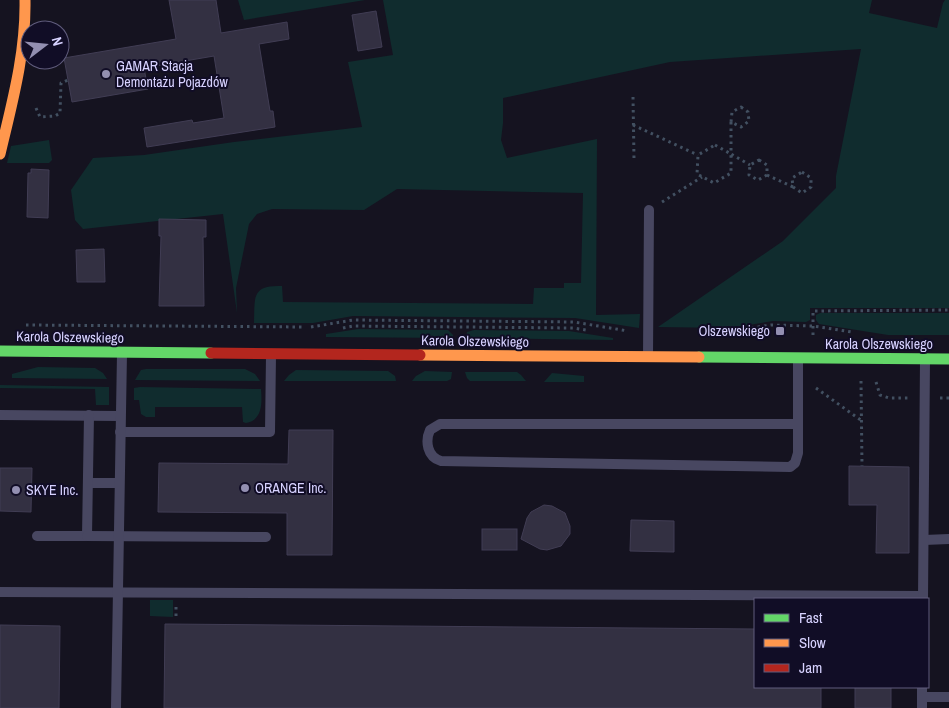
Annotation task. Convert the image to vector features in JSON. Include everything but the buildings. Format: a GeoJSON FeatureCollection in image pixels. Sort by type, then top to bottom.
{"type":"FeatureCollection","features":[{"type":"Feature","properties":{"kind":"street"},"geometry":{"type":"LineString","coordinates":[[0,154],[20,60],[26,19],[25,0]]}},
{"type":"Feature","properties":{"kind":"street","name":"Karola Olszewskiego"},"geometry":{"type":"LineString","coordinates":[[0,351],[648,358],[949,359]]}},
{"type":"Feature","properties":{"kind":"lane"},"geometry":{"type":"LineString","coordinates":[[648,358],[649,210]]}},
{"type":"Feature","properties":{"kind":"lane"},"geometry":{"type":"LineString","coordinates":[[116,708],[122,352]]}},
{"type":"Feature","properties":{"kind":"lane"},"geometry":{"type":"LineString","coordinates":[[120,432],[270,432],[271,354]]}},
{"type":"Feature","properties":{"kind":"lane"},"geometry":{"type":"LineString","coordinates":[[798,359],[798,424],[796,460],[793,465],[786,468],[441,461],[431,455],[428,442],[430,430],[440,424],[798,424]]}},
{"type":"Feature","properties":{"kind":"lane"},"geometry":{"type":"LineString","coordinates":[[0,592],[117,591],[923,598],[925,359]]}},
{"type":"Feature","properties":{"kind":"lane"},"geometry":{"type":"LineString","coordinates":[[0,415],[120,416]]}},
{"type":"Feature","properties":{"kind":"lane"},"geometry":{"type":"LineString","coordinates":[[87,536],[89,416]]}},
{"type":"Feature","properties":{"kind":"lane"},"geometry":{"type":"LineString","coordinates":[[88,483],[119,483]]}},
{"type":"Feature","properties":{"kind":"lane"},"geometry":{"type":"LineString","coordinates":[[37,536],[266,537]]}},
{"type":"Feature","properties":{"kind":"lane"},"geometry":{"type":"LineString","coordinates":[[924,540],[949,539]]}},
{"type":"Feature","properties":{"kind":"lane"},"geometry":{"type":"LineString","coordinates":[[922,708],[922,692],[949,697]]}},
{"type":"Feature","properties":{"kind":"path"},"geometry":{"type":"LineString","coordinates":[[34,103],[40,117],[55,116],[60,113],[61,83],[68,80]]}},
{"type":"Feature","properties":{"kind":"path"},"geometry":{"type":"LineString","coordinates":[[633,97],[634,159]]}},
{"type":"Feature","properties":{"kind":"path"},"geometry":{"type":"LineString","coordinates":[[698,155],[697,174],[702,177],[714,183],[731,174],[731,122],[732,112],[741,107],[748,112],[749,122],[741,126],[731,122]]}},
{"type":"Feature","properties":{"kind":"path"},"geometry":{"type":"LineString","coordinates":[[633,125],[698,155]]}},
{"type":"Feature","properties":{"kind":"path"},"geometry":{"type":"LineString","coordinates":[[698,155],[715,145],[750,165]]}},
{"type":"Feature","properties":{"kind":"path"},"geometry":{"type":"LineString","coordinates":[[750,165],[759,160],[767,165],[767,175]]}},
{"type":"Feature","properties":{"kind":"path"},"geometry":{"type":"LineString","coordinates":[[750,165],[749,175],[758,180],[767,175]]}},
{"type":"Feature","properties":{"kind":"path"},"geometry":{"type":"LineString","coordinates":[[767,175],[802,192],[811,187],[811,178],[802,172],[792,178],[793,187]]}},
{"type":"Feature","properties":{"kind":"path"},"geometry":{"type":"LineString","coordinates":[[649,210],[702,177]]}},
{"type":"Feature","properties":{"kind":"path"},"geometry":{"type":"LineString","coordinates":[[813,338],[813,310],[949,310]]}},
{"type":"Feature","properties":{"kind":"path"},"geometry":{"type":"LineString","coordinates":[[19,325],[313,327],[353,320],[574,322],[648,332]]}},
{"type":"Feature","properties":{"kind":"path"},"geometry":{"type":"LineString","coordinates":[[731,332],[771,325],[813,326],[856,333]]}},
{"type":"Feature","properties":{"kind":"path"},"geometry":{"type":"LineString","coordinates":[[875,377],[880,395],[889,398],[900,398]]}},
{"type":"Feature","properties":{"kind":"path"},"geometry":{"type":"LineString","coordinates":[[816,388],[862,421]]}},
{"type":"Feature","properties":{"kind":"path"},"geometry":{"type":"LineString","coordinates":[[861,388],[862,466]]}},
{"type":"Feature","properties":{"kind":"green space"},"geometry":{"type":"Polygon","coordinates":[[[238,0],[365,0],[244,20],[238,0]]]}},
{"type":"Feature","properties":{"kind":"green space"},"geometry":{"type":"Polygon","coordinates":[[[383,0],[872,0],[869,13],[937,28],[943,3],[945,0],[949,0],[949,308],[810,308],[810,320],[806,322],[773,321],[731,328],[658,327],[783,241],[836,188],[836,176],[861,49],[670,62],[503,98],[501,140],[507,158],[597,139],[596,315],[640,314],[639,328],[575,318],[353,316],[313,323],[254,323],[254,306],[257,294],[260,290],[272,286],[282,286],[283,302],[533,304],[534,288],[564,288],[564,283],[581,283],[583,193],[397,189],[364,210],[272,209],[257,214],[249,224],[236,288],[237,313],[223,214],[83,229],[75,220],[71,190],[93,158],[144,155],[362,127],[348,62],[393,55],[383,0]]]}},
{"type":"Feature","properties":{"kind":"green space"},"geometry":{"type":"Polygon","coordinates":[[[49,140],[52,160],[49,163],[7,163],[11,146],[49,140]]]}},
{"type":"Feature","properties":{"kind":"green space"},"geometry":{"type":"Polygon","coordinates":[[[820,313],[949,313],[949,335],[888,335],[819,324],[816,320],[816,315],[820,313]]]}},
{"type":"Feature","properties":{"kind":"green space"},"geometry":{"type":"Polygon","coordinates":[[[358,329],[448,330],[453,335],[453,338],[326,337],[326,334],[358,329]]]}},
{"type":"Feature","properties":{"kind":"green space"},"geometry":{"type":"Polygon","coordinates":[[[474,330],[569,331],[613,338],[613,340],[466,338],[467,332],[474,330]]]}},
{"type":"Feature","properties":{"kind":"green space"},"geometry":{"type":"Polygon","coordinates":[[[38,367],[95,368],[103,373],[107,379],[12,378],[12,374],[38,367]]]}},
{"type":"Feature","properties":{"kind":"green space"},"geometry":{"type":"Polygon","coordinates":[[[245,369],[255,374],[260,381],[135,380],[141,370],[245,369]]]}},
{"type":"Feature","properties":{"kind":"green space"},"geometry":{"type":"Polygon","coordinates":[[[296,370],[388,371],[395,376],[396,381],[284,381],[296,370]]]}},
{"type":"Feature","properties":{"kind":"green space"},"geometry":{"type":"Polygon","coordinates":[[[425,371],[452,372],[451,379],[447,381],[412,381],[416,376],[425,371]]]}},
{"type":"Feature","properties":{"kind":"green space"},"geometry":{"type":"Polygon","coordinates":[[[465,372],[517,372],[526,381],[470,381],[465,372]]]}},
{"type":"Feature","properties":{"kind":"green space"},"geometry":{"type":"Polygon","coordinates":[[[552,373],[584,376],[584,382],[544,382],[552,373]]]}},
{"type":"Feature","properties":{"kind":"green space"},"geometry":{"type":"Polygon","coordinates":[[[0,385],[109,387],[109,405],[96,405],[95,389],[0,388],[0,385]]]}},
{"type":"Feature","properties":{"kind":"green space"},"geometry":{"type":"Polygon","coordinates":[[[134,388],[261,389],[261,405],[256,418],[246,423],[243,422],[242,407],[155,407],[155,417],[146,417],[141,414],[139,400],[134,400],[134,388]]]}},
{"type":"Feature","properties":{"kind":"green space"},"geometry":{"type":"Polygon","coordinates":[[[150,600],[173,600],[173,617],[150,616],[150,600]]]}},
{"type":"Feature","properties":{"kind":"traffic: fast"},"geometry":{"type":"LineString","coordinates":[[0,351],[211,353]]}},
{"type":"Feature","properties":{"kind":"traffic: fast"},"geometry":{"type":"LineString","coordinates":[[699,357],[949,359]]}},
{"type":"Feature","properties":{"kind":"traffic: slow"},"geometry":{"type":"LineString","coordinates":[[0,154],[21,59],[25,0]]}},
{"type":"Feature","properties":{"kind":"traffic: slow"},"geometry":{"type":"LineString","coordinates":[[420,355],[699,357]]}},
{"type":"Feature","properties":{"kind":"traffic: jam"},"geometry":{"type":"LineString","coordinates":[[211,353],[420,355]]}},
{"type":"Feature","properties":{"kind":"place","name":"GAMAR Stacja Demontażu Pojazdów"},"geometry":{"type":"Point","coordinates":[106,74]}},
{"type":"Feature","properties":{"kind":"place","name":"Olszewskiego"},"geometry":{"type":"Point","coordinates":[780,331]}},
{"type":"Feature","properties":{"kind":"place","name":"ORANGE Inc."},"geometry":{"type":"Point","coordinates":[245,488]}},
{"type":"Feature","properties":{"kind":"place","name":"SKYE Inc."},"geometry":{"type":"Point","coordinates":[16,490]}}]}
